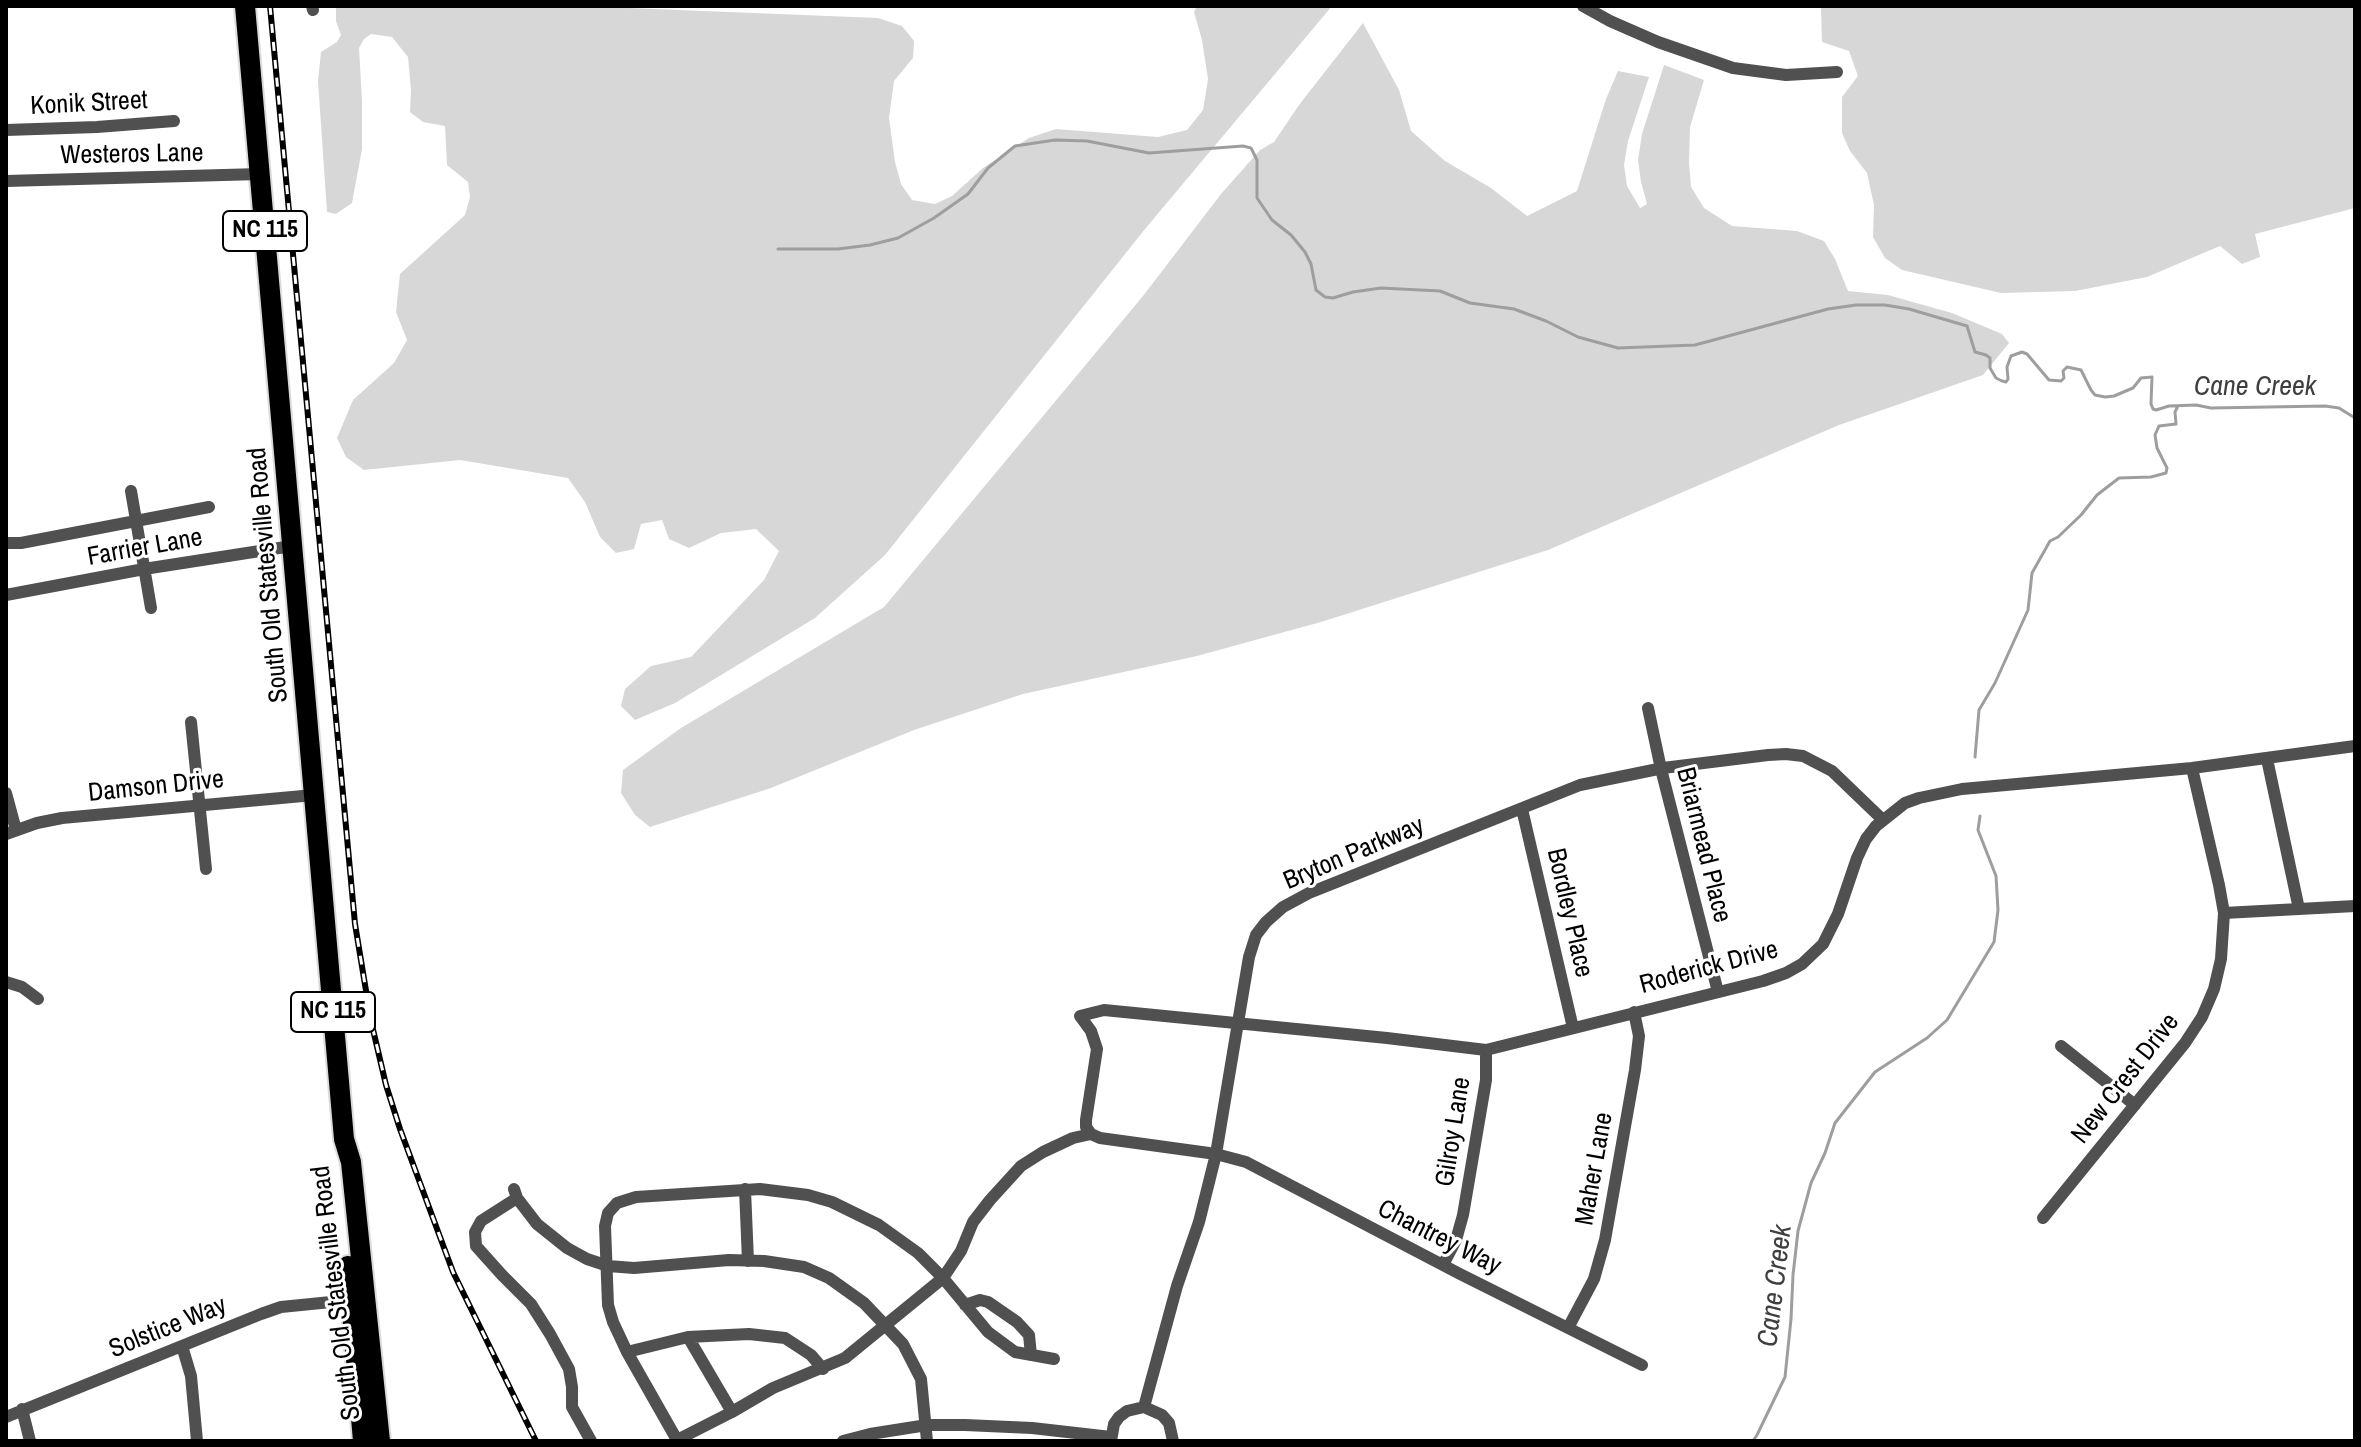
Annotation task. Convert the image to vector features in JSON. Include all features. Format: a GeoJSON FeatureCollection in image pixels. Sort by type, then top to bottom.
{"type":"FeatureCollection","features":[{"type":"Feature","properties":{"kind":"main road","name":"South Old Statesville Road"},"geometry":{"type":"LineString","coordinates":[[245,6],[344,1139],[351,1162],[380,1441]]}},
{"type":"Feature","properties":{"kind":"main road","name":"South Old Statesville Road"},"geometry":{"type":"LineString","coordinates":[[344,1139],[338,1164],[363,1441]]}},
{"type":"Feature","properties":{"kind":"street"},"geometry":{"type":"LineString","coordinates":[[1583,6],[1658,42],[1733,68],[1786,75],[1837,72]]}},
{"type":"Feature","properties":{"kind":"street","name":"Konik Street"},"geometry":{"type":"LineString","coordinates":[[6,130],[174,121]]}},
{"type":"Feature","properties":{"kind":"street","name":"Westeros Lane"},"geometry":{"type":"LineString","coordinates":[[6,181],[260,174]]}},
{"type":"Feature","properties":{"kind":"street"},"geometry":{"type":"LineString","coordinates":[[131,491],[151,608]]}},
{"type":"Feature","properties":{"kind":"street"},"geometry":{"type":"LineString","coordinates":[[6,543],[21,543],[209,507]]}},
{"type":"Feature","properties":{"kind":"street","name":"Farrier Lane"},"geometry":{"type":"LineString","coordinates":[[6,595],[292,546]]}},
{"type":"Feature","properties":{"kind":"street","name":"Briarmead Place"},"geometry":{"type":"LineString","coordinates":[[1648,708],[1718,992]]}},
{"type":"Feature","properties":{"kind":"street"},"geometry":{"type":"LineString","coordinates":[[191,722],[206,869]]}},
{"type":"Feature","properties":{"kind":"street","name":"Roderick Drive"},"geometry":{"type":"LineString","coordinates":[[1091,1134],[1086,1120],[1097,1049],[1091,1031],[1080,1016],[1104,1010],[1486,1050],[1718,992],[1786,973],[1802,964],[1823,944],[1838,914],[1866,839],[1883,820],[1905,803],[1947,791],[2192,768],[2355,746]]}},
{"type":"Feature","properties":{"kind":"street","name":"Bryton Parkway"},"geometry":{"type":"LineString","coordinates":[[1144,1407],[1216,1154],[1244,978],[1256,935],[1283,907],[1309,893],[1580,785],[1661,769],[1768,755],[1803,756],[1832,771],[1883,820]]}},
{"type":"Feature","properties":{"kind":"street"},"geometry":{"type":"LineString","coordinates":[[2267,759],[2299,909]]}},
{"type":"Feature","properties":{"kind":"street","name":"New Crest Drive"},"geometry":{"type":"LineString","coordinates":[[2043,1218],[2185,1043],[2208,1003],[2221,959],[2224,913],[2192,768]]}},
{"type":"Feature","properties":{"kind":"street"},"geometry":{"type":"LineString","coordinates":[[6,793],[11,832]]}},
{"type":"Feature","properties":{"kind":"street","name":"Damson Drive"},"geometry":{"type":"LineString","coordinates":[[11,832],[62,818],[314,795]]}},
{"type":"Feature","properties":{"kind":"street","name":"Bordley Place"},"geometry":{"type":"LineString","coordinates":[[1522,809],[1573,1028]]}},
{"type":"Feature","properties":{"kind":"street"},"geometry":{"type":"LineString","coordinates":[[2224,913],[2355,906]]}},
{"type":"Feature","properties":{"kind":"street"},"geometry":{"type":"LineString","coordinates":[[6,982],[22,987],[38,999]]}},
{"type":"Feature","properties":{"kind":"street","name":"Maher Lane"},"geometry":{"type":"LineString","coordinates":[[1568,1328],[1594,1279],[1605,1240],[1635,1070],[1639,1036],[1634,1012]]}},
{"type":"Feature","properties":{"kind":"street"},"geometry":{"type":"LineString","coordinates":[[2061,1046],[2135,1105]]}},
{"type":"Feature","properties":{"kind":"street","name":"Gilroy Lane"},"geometry":{"type":"LineString","coordinates":[[1443,1265],[1456,1240],[1463,1215],[1486,1080],[1486,1050]]}},
{"type":"Feature","properties":{"kind":"street"},"geometry":{"type":"LineString","coordinates":[[1054,1359],[1015,1352],[988,1332],[943,1278],[918,1253],[879,1225],[832,1202],[808,1195],[760,1189],[636,1197],[617,1203],[608,1213],[605,1226],[608,1305],[613,1322],[676,1440],[773,1388],[845,1358],[943,1278],[961,1251],[973,1222],[1021,1166],[1073,1138],[1091,1134]]}},
{"type":"Feature","properties":{"kind":"street","name":"Chantrey Way"},"geometry":{"type":"LineString","coordinates":[[1091,1134],[1100,1138],[1216,1154],[1246,1162],[1642,1365]]}},
{"type":"Feature","properties":{"kind":"street"},"geometry":{"type":"LineString","coordinates":[[745,1189],[748,1261]]}},
{"type":"Feature","properties":{"kind":"street"},"geometry":{"type":"LineString","coordinates":[[591,1441],[572,1407],[569,1369],[550,1334],[531,1304],[476,1246],[475,1232],[481,1221],[515,1194],[537,1224],[567,1248],[608,1266],[634,1268],[748,1261],[804,1267],[829,1278],[864,1303],[903,1344],[921,1379],[927,1441]]}},
{"type":"Feature","properties":{"kind":"street","name":"Solstice Way"},"geometry":{"type":"LineString","coordinates":[[6,1417],[281,1307],[351,1300]]}},
{"type":"Feature","properties":{"kind":"street"},"geometry":{"type":"LineString","coordinates":[[965,1305],[980,1300],[988,1302],[1017,1322],[1029,1335],[1031,1355]]}},
{"type":"Feature","properties":{"kind":"street"},"geometry":{"type":"LineString","coordinates":[[627,1352],[688,1337],[749,1334],[785,1338],[811,1355],[823,1369]]}},
{"type":"Feature","properties":{"kind":"street"},"geometry":{"type":"LineString","coordinates":[[688,1337],[732,1412]]}},
{"type":"Feature","properties":{"kind":"street"},"geometry":{"type":"LineString","coordinates":[[182,1346],[191,1376],[197,1441]]}},
{"type":"Feature","properties":{"kind":"street"},"geometry":{"type":"LineString","coordinates":[[843,1441],[927,1425],[1032,1428],[1111,1439],[1119,1417],[1127,1411],[1144,1407],[1162,1415],[1169,1423],[1173,1441]]}},
{"type":"Feature","properties":{"kind":"street"},"geometry":{"type":"LineString","coordinates":[[22,1409],[30,1441]]}},
{"type":"Feature","properties":{"kind":"shaded area"},"geometry":{"type":"Polygon","coordinates":[[[336,6],[579,6],[878,18],[902,26],[914,41],[913,58],[894,81],[889,118],[901,184],[912,200],[935,204],[952,196],[983,168],[1029,138],[1056,129],[1158,137],[1187,130],[1203,110],[1208,79],[1194,12],[1197,6],[1332,6],[1145,229],[885,555],[815,618],[675,703],[635,720],[621,706],[625,689],[651,666],[691,657],[764,580],[779,551],[756,529],[721,533],[689,548],[669,539],[662,520],[641,524],[634,549],[616,553],[600,537],[585,502],[568,478],[460,460],[364,470],[346,457],[337,438],[353,400],[394,363],[407,340],[396,312],[400,274],[465,215],[470,197],[468,182],[447,165],[445,126],[423,122],[410,112],[408,57],[392,37],[371,34],[359,48],[362,149],[352,203],[336,214],[327,212],[318,81],[321,52],[337,42],[341,35],[336,21],[336,6]]]}},
{"type":"Feature","properties":{"kind":"shaded area"},"geometry":{"type":"Polygon","coordinates":[[[1821,6],[2355,6],[2355,208],[2255,234],[2260,257],[2242,264],[2220,246],[2147,277],[2075,291],[2001,293],[1902,270],[1885,258],[1873,237],[1874,205],[1867,173],[1850,151],[1842,133],[1842,97],[1858,76],[1849,51],[1822,42],[1821,6]]]}},
{"type":"Feature","properties":{"kind":"shaded area"},"geometry":{"type":"Polygon","coordinates":[[[1363,23],[1399,90],[1411,131],[1445,161],[1491,188],[1527,216],[1577,191],[1618,71],[1649,77],[1628,141],[1624,165],[1627,186],[1640,208],[1647,204],[1638,160],[1642,134],[1664,65],[1704,80],[1690,127],[1689,163],[1691,187],[1704,208],[1732,226],[1797,231],[1824,241],[1848,291],[1888,295],[1952,313],[2002,334],[2009,343],[1983,375],[1839,425],[1548,550],[1321,622],[1197,656],[1023,694],[914,730],[771,788],[650,827],[635,815],[621,793],[623,770],[681,728],[884,607],[1143,296],[1221,194],[1260,150],[1274,142],[1363,23]]]}},
{"type":"Feature","properties":{"kind":"waterway"},"geometry":{"type":"LineString","coordinates":[[778,249],[838,249],[898,238],[968,194],[988,168],[1015,146],[1055,140],[1087,141],[1149,153],[1243,146],[1251,148],[1257,160],[1257,198],[1272,220],[1291,235],[1305,252],[1311,264],[1316,290],[1325,297],[1381,288],[1440,291],[1470,303],[1514,309],[1578,337],[1618,348],[1695,345],[1828,309],[1885,305],[1967,326],[1975,352],[1990,358],[1990,368],[1996,378],[2006,382],[2011,356],[2022,352],[2049,380],[2061,381],[2067,367],[2081,370],[2095,395],[2105,397],[2133,388],[2141,378],[2152,377],[2151,404],[2156,410],[2196,405],[2211,408],[2325,406],[2339,408],[2355,418]]}},
{"type":"Feature","properties":{"kind":"waterway","name":"Cane Creek"},"geometry":{"type":"LineString","coordinates":[[1975,757],[1979,710],[1995,683],[2028,610],[2032,573],[2050,541],[2058,537],[2097,495],[2119,478],[2166,473],[2155,435],[2159,426],[2176,424],[2178,406]]}},
{"type":"Feature","properties":{"kind":"waterway","name":"Cane Creek"},"geometry":{"type":"LineString","coordinates":[[1753,1441],[1785,1377],[1798,1231],[1811,1183],[1835,1123],[1875,1072],[1927,1038],[1947,1020],[1994,942],[1998,910],[1996,876],[1978,830],[1980,816]]}},
{"type":"Feature","properties":{"kind":"railway"},"geometry":{"type":"LineString","coordinates":[[270,6],[355,924],[371,1021],[400,1129],[453,1272],[536,1441]]}}]}
